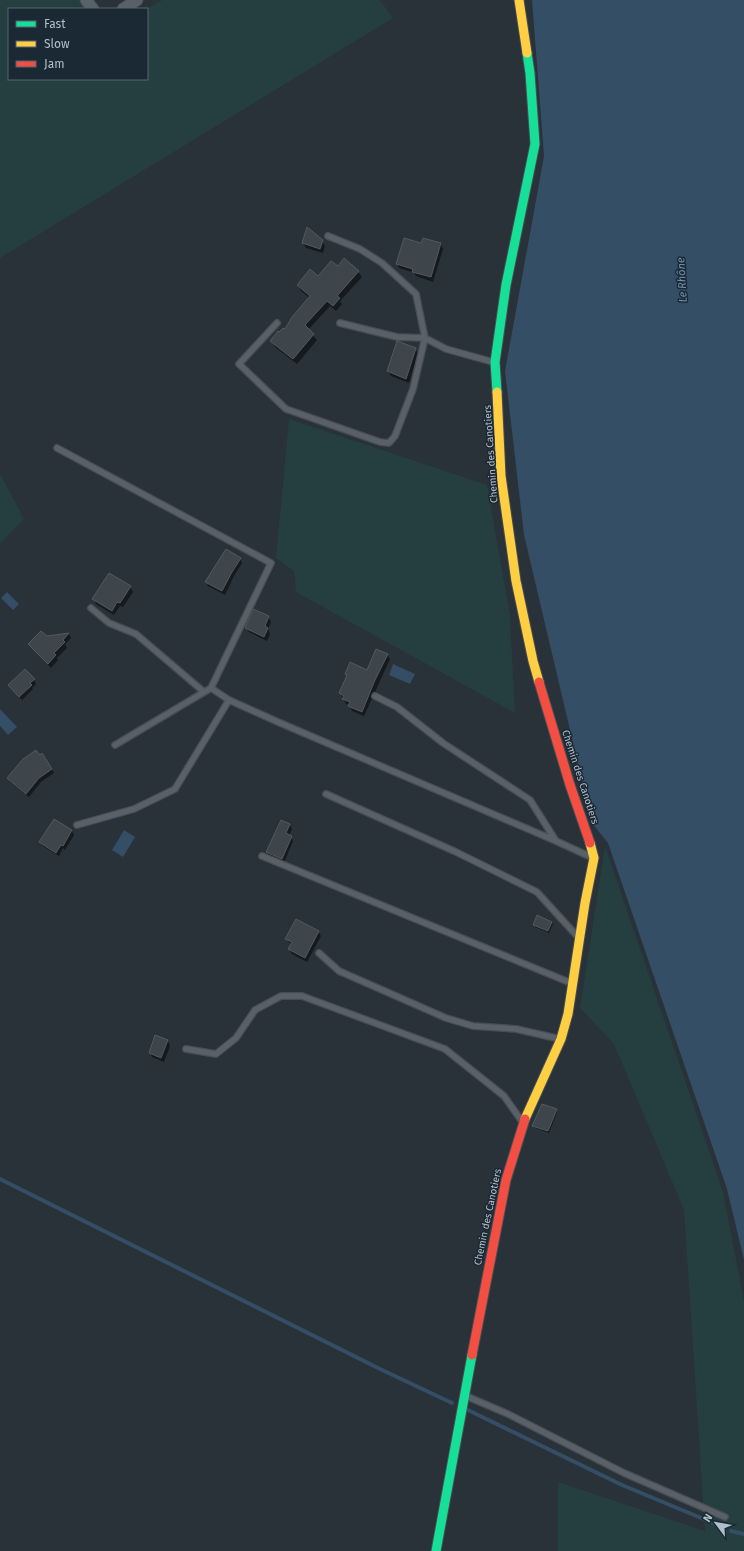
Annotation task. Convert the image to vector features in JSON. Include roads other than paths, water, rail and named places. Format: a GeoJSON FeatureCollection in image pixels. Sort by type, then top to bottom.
{"type":"FeatureCollection","features":[{"type":"Feature","properties":{"kind":"street"},"geometry":{"type":"LineString","coordinates":[[86,0],[92,8]]}},
{"type":"Feature","properties":{"kind":"street"},"geometry":{"type":"LineString","coordinates":[[125,8],[137,0]]}},
{"type":"Feature","properties":{"kind":"street","name":"Chemin des Canotiers"},"geometry":{"type":"LineString","coordinates":[[436,1551],[464,1395],[506,1180],[523,1123],[561,1039],[568,1014],[594,858],[570,785],[533,661],[516,581],[501,476],[495,362],[506,285],[535,144],[530,73],[519,0]]}},
{"type":"Feature","properties":{"kind":"lane"},"geometry":{"type":"LineString","coordinates":[[277,323],[239,364],[286,409],[380,442],[389,443],[395,436],[413,389],[425,338],[416,294],[382,263],[360,249],[328,236]]}},
{"type":"Feature","properties":{"kind":"lane"},"geometry":{"type":"LineString","coordinates":[[340,323],[397,337],[425,338],[446,349],[495,362]]}},
{"type":"Feature","properties":{"kind":"lane"},"geometry":{"type":"LineString","coordinates":[[57,448],[271,563],[211,688],[115,746]]}},
{"type":"Feature","properties":{"kind":"lane"},"geometry":{"type":"LineString","coordinates":[[91,608],[109,623],[136,634],[204,692]]}},
{"type":"Feature","properties":{"kind":"lane"},"geometry":{"type":"LineString","coordinates":[[211,688],[229,700],[436,790],[556,840],[594,858]]}},
{"type":"Feature","properties":{"kind":"lane"},"geometry":{"type":"LineString","coordinates":[[375,696],[397,707],[443,743],[530,800],[556,840]]}},
{"type":"Feature","properties":{"kind":"lane"},"geometry":{"type":"LineString","coordinates":[[77,825],[134,809],[175,789],[229,700]]}},
{"type":"Feature","properties":{"kind":"lane"},"geometry":{"type":"LineString","coordinates":[[326,794],[454,851],[537,892],[580,939]]}},
{"type":"Feature","properties":{"kind":"lane"},"geometry":{"type":"LineString","coordinates":[[262,856],[573,984]]}},
{"type":"Feature","properties":{"kind":"lane"},"geometry":{"type":"LineString","coordinates":[[319,953],[339,971],[446,1018],[473,1026],[516,1028],[561,1039]]}},
{"type":"Feature","properties":{"kind":"lane"},"geometry":{"type":"LineString","coordinates":[[186,1049],[216,1054],[236,1038],[255,1010],[281,996],[302,996],[445,1049],[504,1096],[523,1123]]}},
{"type":"Feature","properties":{"kind":"lane"},"geometry":{"type":"LineString","coordinates":[[464,1395],[508,1414],[624,1473],[725,1517]]}},
{"type":"Feature","properties":{"kind":"water","name":"Le Rhône"},"geometry":{"type":"Polygon","coordinates":[[[532,0],[744,0],[744,1260],[727,1189],[608,843],[592,823],[524,535],[505,371],[544,156],[532,0]]]}},
{"type":"Feature","properties":{"kind":"water"},"geometry":{"type":"Polygon","coordinates":[[[7,592],[19,604],[13,610],[1,598],[7,592]]]}},
{"type":"Feature","properties":{"kind":"water"},"geometry":{"type":"Polygon","coordinates":[[[393,664],[415,674],[410,684],[389,675],[393,664]]]}},
{"type":"Feature","properties":{"kind":"water"},"geometry":{"type":"Polygon","coordinates":[[[0,709],[17,727],[8,735],[0,726],[0,709]]]}},
{"type":"Feature","properties":{"kind":"water"},"geometry":{"type":"Polygon","coordinates":[[[124,830],[135,837],[123,857],[112,850],[124,830]]]}},
{"type":"Feature","properties":{"kind":"waterway"},"geometry":{"type":"LineString","coordinates":[[0,1179],[380,1369],[452,1403]]}},
{"type":"Feature","properties":{"kind":"waterway"},"geometry":{"type":"LineString","coordinates":[[468,1410],[622,1485],[718,1525]]}},
{"type":"Feature","properties":{"kind":"waterway"},"geometry":{"type":"LineString","coordinates":[[731,1531],[744,1534]]}}]}
